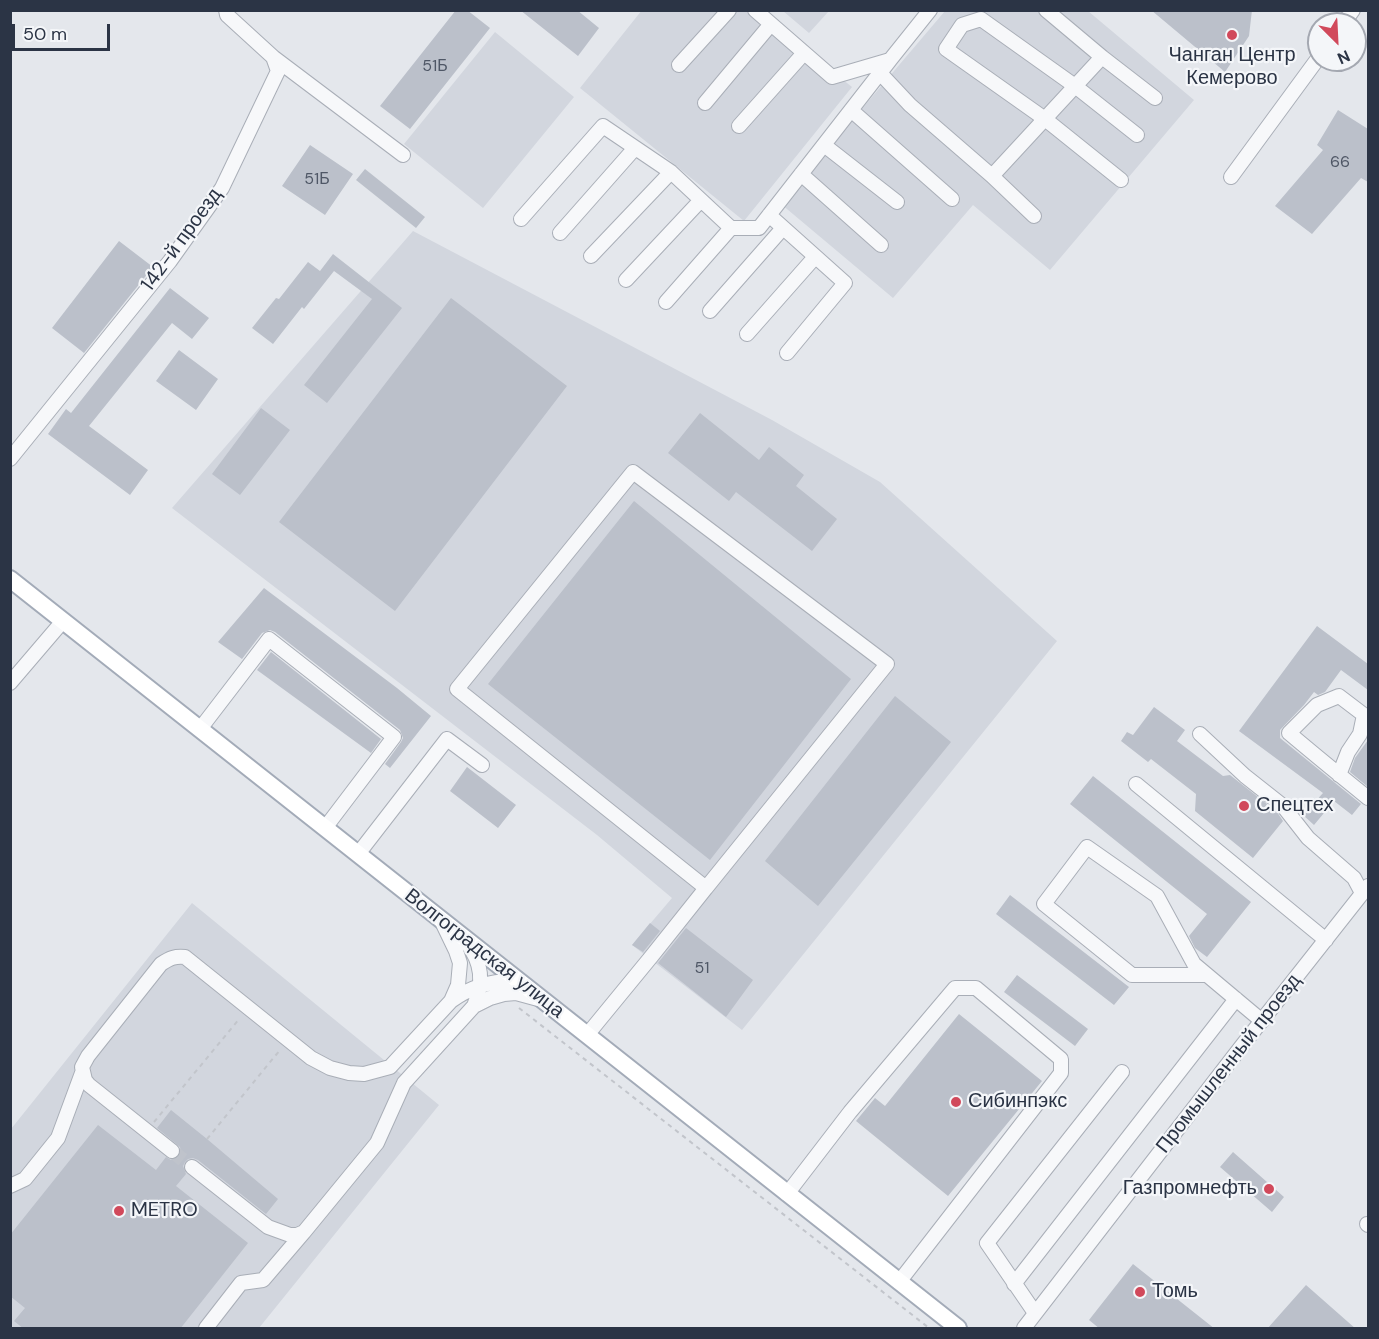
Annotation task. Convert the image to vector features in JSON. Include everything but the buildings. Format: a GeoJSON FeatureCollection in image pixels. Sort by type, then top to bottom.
{"type":"FeatureCollection","features":[{"type":"Feature","properties":{"kind":"main road","name":"Волгоградская улица"},"geometry":{"type":"LineString","coordinates":[[10,579],[958,1329]]}},
{"type":"Feature","properties":{"kind":"lane"},"geometry":{"type":"LineString","coordinates":[[226,10],[227,15],[273,57],[403,155]]}},
{"type":"Feature","properties":{"kind":"lane"},"geometry":{"type":"LineString","coordinates":[[679,65],[729,10]]}},
{"type":"Feature","properties":{"kind":"lane"},"geometry":{"type":"LineString","coordinates":[[755,10],[832,77],[890,60]]}},
{"type":"Feature","properties":{"kind":"lane"},"geometry":{"type":"LineString","coordinates":[[521,219],[603,126],[671,172],[731,228],[759,228],[930,10]]}},
{"type":"Feature","properties":{"kind":"lane"},"geometry":{"type":"LineString","coordinates":[[1046,10],[1155,98]]}},
{"type":"Feature","properties":{"kind":"lane"},"geometry":{"type":"LineString","coordinates":[[1121,180],[1045,119],[946,49],[962,25],[981,19],[1075,86],[1137,135]]}},
{"type":"Feature","properties":{"kind":"lane"},"geometry":{"type":"LineString","coordinates":[[705,103],[771,24]]}},
{"type":"Feature","properties":{"kind":"lane"},"geometry":{"type":"LineString","coordinates":[[739,126],[804,53]]}},
{"type":"Feature","properties":{"kind":"lane","name":"142-й проезд"},"geometry":{"type":"LineString","coordinates":[[10,459],[170,261],[222,188],[278,71],[273,57]]}},
{"type":"Feature","properties":{"kind":"lane"},"geometry":{"type":"LineString","coordinates":[[992,176],[1102,57]]}},
{"type":"Feature","properties":{"kind":"lane"},"geometry":{"type":"LineString","coordinates":[[1231,177],[1308,72]]}},
{"type":"Feature","properties":{"kind":"lane"},"geometry":{"type":"LineString","coordinates":[[879,74],[910,105],[1034,216]]}},
{"type":"Feature","properties":{"kind":"lane"},"geometry":{"type":"LineString","coordinates":[[851,110],[952,199]]}},
{"type":"Feature","properties":{"kind":"lane"},"geometry":{"type":"LineString","coordinates":[[824,145],[897,202]]}},
{"type":"Feature","properties":{"kind":"lane"},"geometry":{"type":"LineString","coordinates":[[560,233],[635,148]]}},
{"type":"Feature","properties":{"kind":"lane"},"geometry":{"type":"LineString","coordinates":[[591,256],[671,172]]}},
{"type":"Feature","properties":{"kind":"lane"},"geometry":{"type":"LineString","coordinates":[[801,174],[880,245]]}},
{"type":"Feature","properties":{"kind":"lane"},"geometry":{"type":"LineString","coordinates":[[626,280],[701,200]]}},
{"type":"Feature","properties":{"kind":"lane"},"geometry":{"type":"LineString","coordinates":[[769,216],[845,284],[787,352]]}},
{"type":"Feature","properties":{"kind":"lane"},"geometry":{"type":"LineString","coordinates":[[666,302],[731,228]]}},
{"type":"Feature","properties":{"kind":"lane"},"geometry":{"type":"LineString","coordinates":[[711,311],[783,228]]}},
{"type":"Feature","properties":{"kind":"lane"},"geometry":{"type":"LineString","coordinates":[[747,334],[815,257]]}},
{"type":"Feature","properties":{"kind":"lane"},"geometry":{"type":"LineString","coordinates":[[587,1035],[651,957],[887,664],[633,472],[457,689],[706,888]]}},
{"type":"Feature","properties":{"kind":"lane"},"geometry":{"type":"LineString","coordinates":[[10,682],[63,621]]}},
{"type":"Feature","properties":{"kind":"lane"},"geometry":{"type":"LineString","coordinates":[[200,729],[269,639],[394,737],[326,828]]}},
{"type":"Feature","properties":{"kind":"lane"},"geometry":{"type":"LineString","coordinates":[[1339,775],[1348,752],[1360,734],[1364,715],[1339,696],[1317,705],[1290,733],[1339,775],[1368,798]]}},
{"type":"Feature","properties":{"kind":"lane"},"geometry":{"type":"LineString","coordinates":[[1200,734],[1245,776],[1283,806],[1308,838],[1365,890]]}},
{"type":"Feature","properties":{"kind":"lane"},"geometry":{"type":"LineString","coordinates":[[358,854],[447,739],[482,765]]}},
{"type":"Feature","properties":{"kind":"lane"},"geometry":{"type":"LineString","coordinates":[[1136,784],[1326,940]]}},
{"type":"Feature","properties":{"kind":"lane"},"geometry":{"type":"LineString","coordinates":[[1207,975],[1131,975],[1044,904],[1087,847],[1157,896],[1194,964],[1262,1021]]}},
{"type":"Feature","properties":{"kind":"lane","name":"Промышленный проезд"},"geometry":{"type":"LineString","coordinates":[[1023,1329],[1365,890]]}},
{"type":"Feature","properties":{"kind":"lane"},"geometry":{"type":"LineString","coordinates":[[441,920],[460,963],[458,986],[451,1001]]}},
{"type":"Feature","properties":{"kind":"lane"},"geometry":{"type":"LineString","coordinates":[[460,935],[478,964],[481,986],[474,1006]]}},
{"type":"Feature","properties":{"kind":"lane"},"geometry":{"type":"LineString","coordinates":[[10,1186],[25,1179],[58,1138],[82,1073],[82,1067],[88,1056],[161,964],[170,958],[185,957],[311,1058],[330,1068],[364,1074],[390,1067],[451,1001],[466,991],[503,980],[518,981]]}},
{"type":"Feature","properties":{"kind":"lane"},"geometry":{"type":"LineString","coordinates":[[787,1194],[850,1113],[955,988],[976,988],[1061,1059],[1061,1073],[899,1282]]}},
{"type":"Feature","properties":{"kind":"lane"},"geometry":{"type":"LineString","coordinates":[[206,1329],[241,1283],[263,1280],[304,1232],[377,1143],[404,1083],[474,1006],[490,998],[516,993],[543,1001]]}},
{"type":"Feature","properties":{"kind":"lane"},"geometry":{"type":"LineString","coordinates":[[1014,1284],[1236,999]]}},
{"type":"Feature","properties":{"kind":"lane"},"geometry":{"type":"LineString","coordinates":[[1035,1313],[987,1243],[1122,1072]]}},
{"type":"Feature","properties":{"kind":"lane"},"geometry":{"type":"LineString","coordinates":[[82,1073],[89,1085],[171,1151]]}},
{"type":"Feature","properties":{"kind":"lane"},"geometry":{"type":"LineString","coordinates":[[192,1167],[268,1227],[297,1235],[304,1232]]}},
{"type":"Feature","properties":{"kind":"path"},"geometry":{"type":"LineString","coordinates":[[514,1005],[929,1329]]}},
{"type":"Feature","properties":{"kind":"path"},"geometry":{"type":"LineString","coordinates":[[146,1131],[248,1008]]}},
{"type":"Feature","properties":{"kind":"path"},"geometry":{"type":"LineString","coordinates":[[207,1139],[288,1040]]}},
{"type":"Feature","properties":{"kind":"shaded area"},"geometry":{"type":"Polygon","coordinates":[[[642,10],[757,11],[852,87],[744,221],[580,88],[642,10]]]}},
{"type":"Feature","properties":{"kind":"shaded area"},"geometry":{"type":"Polygon","coordinates":[[[783,11],[829,11],[809,33],[783,11]]]}},
{"type":"Feature","properties":{"kind":"shaded area"},"geometry":{"type":"Polygon","coordinates":[[[945,11],[1088,11],[1194,100],[1050,270],[973,205],[893,298],[781,204],[945,11]]]}},
{"type":"Feature","properties":{"kind":"shaded area"},"geometry":{"type":"Polygon","coordinates":[[[495,32],[574,97],[483,208],[404,144],[495,32]]]}},
{"type":"Feature","properties":{"kind":"shaded area"},"geometry":{"type":"Polygon","coordinates":[[[413,231],[772,420],[880,482],[1057,641],[742,1030],[632,945],[672,898],[597,835],[172,508],[413,231]]]}},
{"type":"Feature","properties":{"kind":"shaded area"},"geometry":{"type":"Polygon","coordinates":[[[192,903],[439,1105],[259,1328],[11,1328],[11,1129],[192,903]]]}},
{"type":"Feature","properties":{"kind":"tunnel"},"geometry":{"type":"LineString","coordinates":[[172,1151],[192,1167]]}},
{"type":"Feature","properties":{"kind":"place","name":"Чанган Центр Кемерово"},"geometry":{"type":"Point","coordinates":[1232,35]}},
{"type":"Feature","properties":{"kind":"place","name":"Спецтех"},"geometry":{"type":"Point","coordinates":[1244,806]}},
{"type":"Feature","properties":{"kind":"place","name":"Сибинпэкс"},"geometry":{"type":"Point","coordinates":[956,1102]}},
{"type":"Feature","properties":{"kind":"place","name":"Газпромнефть"},"geometry":{"type":"Point","coordinates":[1269,1189]}},
{"type":"Feature","properties":{"kind":"place","name":"METRO"},"geometry":{"type":"Point","coordinates":[119,1211]}},
{"type":"Feature","properties":{"kind":"place","name":"Томь"},"geometry":{"type":"Point","coordinates":[1140,1292]}}]}
